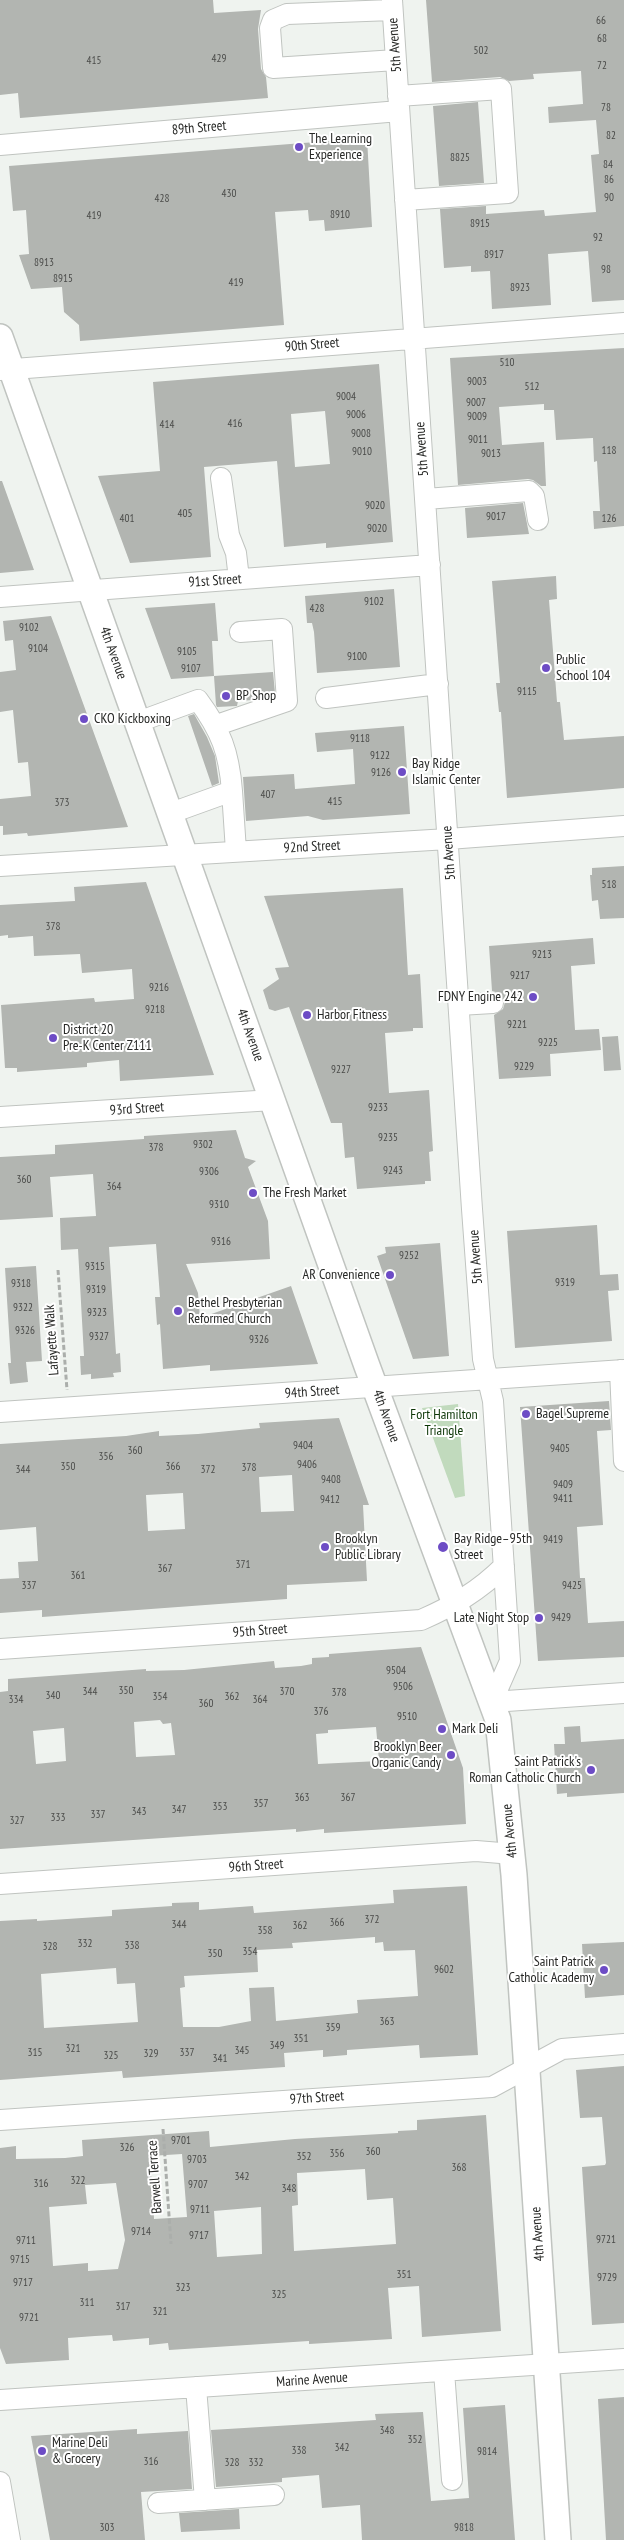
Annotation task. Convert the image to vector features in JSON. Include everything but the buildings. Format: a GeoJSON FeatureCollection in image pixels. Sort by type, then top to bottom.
{"type":"FeatureCollection","features":[{"type":"Feature","properties":{"kind":"main road","name":"4th Avenue"},"geometry":{"type":"LineString","coordinates":[[0,337],[6,370],[91,590],[376,1387],[498,1720],[513,1854],[558,2540]]}},
{"type":"Feature","properties":{"kind":"street","name":"5th Avenue"},"geometry":{"type":"LineString","coordinates":[[392,5],[483,1359],[493,1401],[510,1661],[492,1702]]}},
{"type":"Feature","properties":{"kind":"street"},"geometry":{"type":"LineString","coordinates":[[392,5],[287,14],[273,20],[270,28],[273,68],[396,60]]}},
{"type":"Feature","properties":{"kind":"street","name":"89th Street"},"geometry":{"type":"LineString","coordinates":[[0,145],[398,104],[501,89],[508,193],[405,200]]}},
{"type":"Feature","properties":{"kind":"street","name":"90th Street"},"geometry":{"type":"LineString","coordinates":[[6,370],[414,337],[624,323]]}},
{"type":"Feature","properties":{"kind":"street"},"geometry":{"type":"LineString","coordinates":[[221,478],[228,535],[236,553],[239,579]]}},
{"type":"Feature","properties":{"kind":"street"},"geometry":{"type":"LineString","coordinates":[[426,499],[529,491],[534,496],[538,520]]}},
{"type":"Feature","properties":{"kind":"street","name":"91st Street"},"geometry":{"type":"LineString","coordinates":[[0,597],[430,565]]}},
{"type":"Feature","properties":{"kind":"street"},"geometry":{"type":"LineString","coordinates":[[217,726],[287,701],[282,629],[240,632]]}},
{"type":"Feature","properties":{"kind":"street"},"geometry":{"type":"LineString","coordinates":[[326,698],[438,684]]}},
{"type":"Feature","properties":{"kind":"street"},"geometry":{"type":"LineString","coordinates":[[138,722],[198,700],[217,726],[230,764],[236,852]]}},
{"type":"Feature","properties":{"kind":"street"},"geometry":{"type":"LineString","coordinates":[[170,813],[232,791]]}},
{"type":"Feature","properties":{"kind":"street","name":"92nd Street"},"geometry":{"type":"LineString","coordinates":[[0,866],[448,839],[624,826]]}},
{"type":"Feature","properties":{"kind":"street"},"geometry":{"type":"LineString","coordinates":[[459,1004],[493,1003]]}},
{"type":"Feature","properties":{"kind":"street","name":"93rd Street"},"geometry":{"type":"LineString","coordinates":[[0,1117],[273,1100]]}},
{"type":"Feature","properties":{"kind":"street"},"geometry":{"type":"LineString","coordinates":[[622,1370],[624,1461]]}},
{"type":"Feature","properties":{"kind":"street","name":"94th Street"},"geometry":{"type":"LineString","coordinates":[[0,1412],[622,1370]]}},
{"type":"Feature","properties":{"kind":"street","name":"95th Street"},"geometry":{"type":"LineString","coordinates":[[0,1649],[421,1620],[455,1605],[474,1593],[504,1566]]}},
{"type":"Feature","properties":{"kind":"street"},"geometry":{"type":"LineString","coordinates":[[492,1702],[624,1693]]}},
{"type":"Feature","properties":{"kind":"street","name":"96th Street"},"geometry":{"type":"LineString","coordinates":[[0,1884],[476,1852],[513,1854]]}},
{"type":"Feature","properties":{"kind":"street","name":"97th Street"},"geometry":{"type":"LineString","coordinates":[[0,2120],[492,2087],[562,2049],[624,2044]]}},
{"type":"Feature","properties":{"kind":"street","name":"Marine Avenue"},"geometry":{"type":"LineString","coordinates":[[0,2400],[624,2358]]}},
{"type":"Feature","properties":{"kind":"street"},"geometry":{"type":"LineString","coordinates":[[444,2371],[452,2480]]}},
{"type":"Feature","properties":{"kind":"street"},"geometry":{"type":"LineString","coordinates":[[196,2387],[205,2500]]}},
{"type":"Feature","properties":{"kind":"street"},"geometry":{"type":"LineString","coordinates":[[0,2482],[6,2536]]}},
{"type":"Feature","properties":{"kind":"street"},"geometry":{"type":"LineString","coordinates":[[158,2503],[274,2495]]}},
{"type":"Feature","properties":{"kind":"path","name":"Lafayette Walk"},"geometry":{"type":"LineString","coordinates":[[58,1270],[68,1408]]}},
{"type":"Feature","properties":{"kind":"path","name":"Barwell Terrace"},"geometry":{"type":"LineString","coordinates":[[161,2108],[171,2244]]}},
{"type":"Feature","properties":{"kind":"green space","name":"Fort Hamilton Triangle"},"geometry":{"type":"Polygon","coordinates":[[[458,1404],[465,1496],[455,1498],[422,1408],[458,1404]]]}},
{"type":"Feature","properties":{"kind":"place","name":"The Learning Experience"},"geometry":{"type":"Point","coordinates":[299,147]}},
{"type":"Feature","properties":{"kind":"place","name":"Public School 104"},"geometry":{"type":"Point","coordinates":[546,668]}},
{"type":"Feature","properties":{"kind":"place","name":"BP Shop"},"geometry":{"type":"Point","coordinates":[226,696]}},
{"type":"Feature","properties":{"kind":"place","name":"CKO Kickboxing"},"geometry":{"type":"Point","coordinates":[84,719]}},
{"type":"Feature","properties":{"kind":"place","name":"Bay Ridge Islamic Center"},"geometry":{"type":"Point","coordinates":[402,772]}},
{"type":"Feature","properties":{"kind":"place","name":"FDNY Engine 242"},"geometry":{"type":"Point","coordinates":[533,997]}},
{"type":"Feature","properties":{"kind":"place","name":"Harbor Fitness"},"geometry":{"type":"Point","coordinates":[307,1015]}},
{"type":"Feature","properties":{"kind":"place","name":"District 20 Pre-K Center Z111"},"geometry":{"type":"Point","coordinates":[53,1038]}},
{"type":"Feature","properties":{"kind":"place","name":"The Fresh Market"},"geometry":{"type":"Point","coordinates":[253,1193]}},
{"type":"Feature","properties":{"kind":"place","name":"AR Convenience"},"geometry":{"type":"Point","coordinates":[390,1275]}},
{"type":"Feature","properties":{"kind":"place","name":"Bethel Presbyterian Reformed Church"},"geometry":{"type":"Point","coordinates":[178,1311]}},
{"type":"Feature","properties":{"kind":"place","name":"Bagel Supreme"},"geometry":{"type":"Point","coordinates":[526,1414]}},
{"type":"Feature","properties":{"kind":"place","name":"Brooklyn Public Library"},"geometry":{"type":"Point","coordinates":[325,1547]}},
{"type":"Feature","properties":{"kind":"place","name":"Bay Ridge–95th Street"},"geometry":{"type":"Point","coordinates":[443,1547]}},
{"type":"Feature","properties":{"kind":"place","name":"Late Night Stop"},"geometry":{"type":"Point","coordinates":[539,1618]}},
{"type":"Feature","properties":{"kind":"place","name":"Mark Deli"},"geometry":{"type":"Point","coordinates":[442,1729]}},
{"type":"Feature","properties":{"kind":"place","name":"Brooklyn Beer Organic Candy"},"geometry":{"type":"Point","coordinates":[451,1755]}},
{"type":"Feature","properties":{"kind":"place","name":"Saint Patrick's Roman Catholic Church"},"geometry":{"type":"Point","coordinates":[591,1770]}},
{"type":"Feature","properties":{"kind":"place","name":"Saint Patrick Catholic Academy"},"geometry":{"type":"Point","coordinates":[604,1970]}},
{"type":"Feature","properties":{"kind":"place","name":"Marine Deli & Grocery"},"geometry":{"type":"Point","coordinates":[42,2451]}}]}
